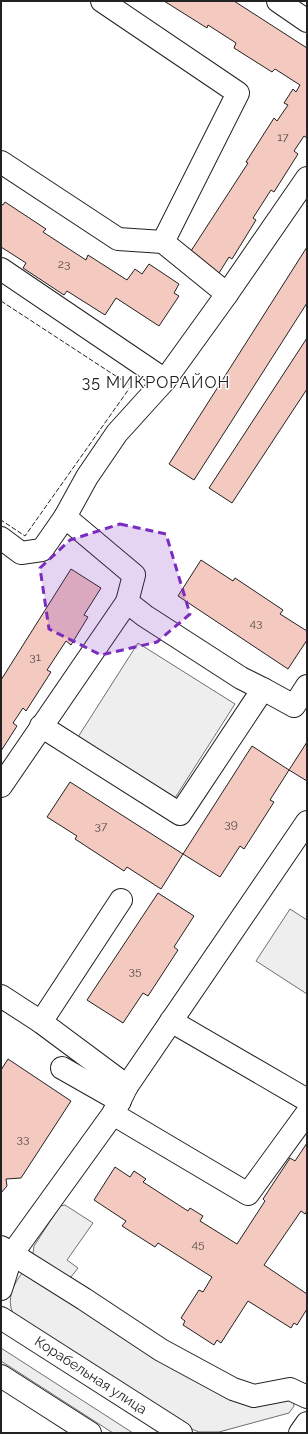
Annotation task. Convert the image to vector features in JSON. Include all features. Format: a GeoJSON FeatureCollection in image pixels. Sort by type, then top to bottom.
{"type":"FeatureCollection","features":[{"type":"Feature","properties":{"kind":"main road"},"geometry":{"type":"LineString","coordinates":[[102,1],[238,93],[162,242]]}},
{"type":"Feature","properties":{"kind":"main road"},"geometry":{"type":"LineString","coordinates":[[278,1],[307,21]]}},
{"type":"Feature","properties":{"kind":"main road"},"geometry":{"type":"LineString","coordinates":[[1,162],[118,239],[162,242],[227,294]]}},
{"type":"Feature","properties":{"kind":"main road"},"geometry":{"type":"LineString","coordinates":[[1,538],[20,553],[42,550],[64,517],[87,477],[117,433],[165,380],[227,294],[307,178]]}},
{"type":"Feature","properties":{"kind":"main road"},"geometry":{"type":"LineString","coordinates":[[1,270],[165,380]]}},
{"type":"Feature","properties":{"kind":"main road"},"geometry":{"type":"LineString","coordinates":[[1,786],[127,602],[134,575],[64,517]]}},
{"type":"Feature","properties":{"kind":"main road"},"geometry":{"type":"LineString","coordinates":[[127,602],[145,616],[241,678],[294,706],[307,686]]}},
{"type":"Feature","properties":{"kind":"main road"},"geometry":{"type":"LineString","coordinates":[[41,726],[180,814],[263,689]]}},
{"type":"Feature","properties":{"kind":"main road"},"geometry":{"type":"LineString","coordinates":[[1,1289],[6,1250],[120,1100],[307,822]]}},
{"type":"Feature","properties":{"kind":"main road"},"geometry":{"type":"LineString","coordinates":[[41,1022],[121,900]]}},
{"type":"Feature","properties":{"kind":"main road"},"geometry":{"type":"LineString","coordinates":[[1,996],[41,1022],[120,1100]]}},
{"type":"Feature","properties":{"kind":"main road"},"geometry":{"type":"LineString","coordinates":[[172,1021],[307,1100]]}},
{"type":"Feature","properties":{"kind":"main road"},"geometry":{"type":"LineString","coordinates":[[62,1068],[120,1100],[248,1194],[307,1113]]}},
{"type":"Feature","properties":{"kind":"main road"},"geometry":{"type":"LineString","coordinates":[[6,1250],[161,1350],[233,1389],[254,1396],[290,1389],[307,1397]]}},
{"type":"Feature","properties":{"kind":"main road","name":"Корабельная улица"},"geometry":{"type":"LineString","coordinates":[[1,1318],[181,1433]]}},
{"type":"Feature","properties":{"kind":"main road"},"geometry":{"type":"LineString","coordinates":[[1,1376],[90,1433]]}},
{"type":"Feature","properties":{"kind":"main road"},"geometry":{"type":"LineString","coordinates":[[300,1433],[307,1423]]}},
{"type":"Feature","properties":{"kind":"highlighted area"},"geometry":{"type":"Polygon","coordinates":[[[120,524],[166,534],[190,614],[157,642],[101,655],[49,629],[40,568],[70,540],[120,524]]]}},
{"type":"Feature","properties":{"kind":"shaded area"},"geometry":{"type":"Polygon","coordinates":[[[138,643],[235,704],[175,798],[78,737],[138,643]]]}},
{"type":"Feature","properties":{"kind":"shaded area"},"geometry":{"type":"Polygon","coordinates":[[[290,909],[307,920],[307,994],[256,961],[290,909]]]}},
{"type":"Feature","properties":{"kind":"shaded area"},"geometry":{"type":"Polygon","coordinates":[[[65,1205],[93,1223],[67,1260],[78,1268],[71,1277],[61,1275],[50,1269],[33,1253],[34,1246],[60,1206],[65,1205]]]}},
{"type":"Feature","properties":{"kind":"shaded area"},"geometry":{"type":"Polygon","coordinates":[[[23,1272],[176,1365],[293,1398],[294,1406],[289,1413],[219,1432],[199,1432],[175,1422],[18,1322],[11,1308],[10,1298],[17,1280],[23,1272]]]}},
{"type":"Feature","properties":{"kind":"shaded area"},"geometry":{"type":"Polygon","coordinates":[[[1,1348],[133,1433],[113,1433],[1,1361],[1,1348]]]}},
{"type":"Feature","properties":{"kind":"building"},"geometry":{"type":"Polygon","coordinates":[[[164,1],[234,1],[307,48],[307,138],[304,136],[294,151],[298,154],[274,192],[271,190],[253,218],[256,220],[232,259],[229,257],[219,273],[189,254],[248,163],[246,162],[274,118],[277,121],[288,105],[284,103],[293,89],[296,92],[300,85],[275,69],[272,72],[234,48],[236,43],[208,25],[207,28],[164,1]]]}},
{"type":"Feature","properties":{"kind":"building"},"geometry":{"type":"Polygon","coordinates":[[[5,202],[46,229],[43,232],[86,260],[88,255],[127,280],[135,269],[142,274],[149,264],[179,284],[174,293],[179,296],[159,326],[116,298],[105,315],[67,291],[64,295],[23,268],[26,263],[1,247],[1,204],[3,205],[5,202]]]}},
{"type":"Feature","properties":{"kind":"building"},"geometry":{"type":"Polygon","coordinates":[[[307,247],[307,303],[194,480],[169,464],[307,247]]]}},
{"type":"Feature","properties":{"kind":"building"},"geometry":{"type":"Polygon","coordinates":[[[307,338],[307,389],[232,503],[209,488],[307,338]]]}},
{"type":"Feature","properties":{"kind":"building"},"geometry":{"type":"Polygon","coordinates":[[[201,560],[233,581],[235,578],[283,610],[280,614],[307,631],[307,640],[288,669],[178,596],[201,560]]]}},
{"type":"Feature","properties":{"kind":"building"},"geometry":{"type":"Polygon","coordinates":[[[71,569],[101,588],[84,615],[88,617],[71,645],[66,641],[47,670],[51,672],[26,711],[23,708],[13,723],[17,726],[1,751],[1,680],[71,569]]]}},
{"type":"Feature","properties":{"kind":"building"},"geometry":{"type":"Polygon","coordinates":[[[307,742],[307,781],[289,770],[307,742]]]}},
{"type":"Feature","properties":{"kind":"building"},"geometry":{"type":"Polygon","coordinates":[[[252,746],[289,770],[270,800],[274,802],[244,849],[240,846],[220,877],[183,854],[252,746]]]}},
{"type":"Feature","properties":{"kind":"building"},"geometry":{"type":"Polygon","coordinates":[[[70,782],[183,854],[161,889],[127,867],[124,871],[75,839],[77,836],[47,817],[70,782]]]}},
{"type":"Feature","properties":{"kind":"building"},"geometry":{"type":"Polygon","coordinates":[[[158,893],[194,916],[174,947],[178,950],[148,996],[143,993],[123,1023],[87,1000],[158,893]]]}},
{"type":"Feature","properties":{"kind":"building"},"geometry":{"type":"Polygon","coordinates":[[[8,1059],[71,1101],[21,1178],[6,1179],[7,1186],[1,1193],[1,1070],[8,1059]]]}},
{"type":"Feature","properties":{"kind":"building"},"geometry":{"type":"Polygon","coordinates":[[[307,1143],[307,1211],[305,1214],[301,1211],[264,1265],[307,1294],[307,1309],[297,1325],[294,1323],[291,1328],[248,1301],[221,1343],[217,1340],[214,1345],[183,1325],[185,1321],[181,1318],[199,1290],[203,1292],[212,1277],[158,1243],[155,1247],[122,1226],[126,1221],[94,1200],[115,1167],[130,1177],[134,1171],[146,1179],[143,1182],[188,1211],[190,1208],[203,1216],[200,1221],[237,1244],[265,1201],[263,1199],[290,1158],[295,1161],[307,1143]]]}},
{"type":"Feature","properties":{"kind":"fence"},"geometry":{"type":"LineString","coordinates":[[1,301],[131,386],[25,536],[1,520]]}},
{"type":"Feature","properties":{"kind":"district","name":"35 МИКРОРАЙОН"},"geometry":{"type":"Point","coordinates":[156,382]}}]}
